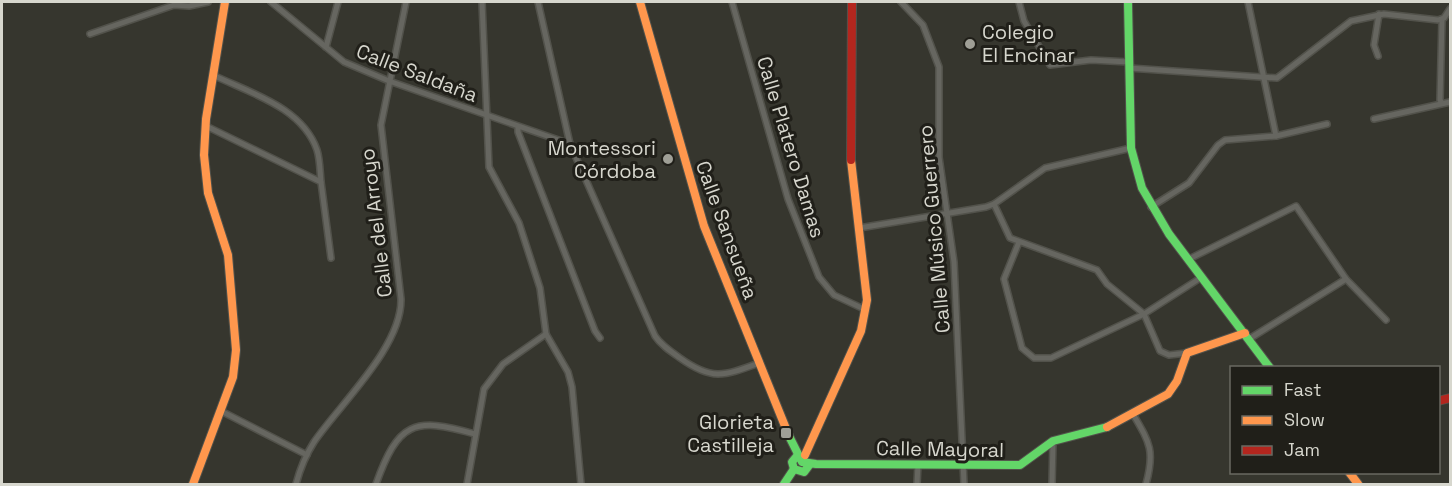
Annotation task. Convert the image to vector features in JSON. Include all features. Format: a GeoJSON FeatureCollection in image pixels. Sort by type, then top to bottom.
{"type":"FeatureCollection","features":[{"type":"Feature","properties":{"kind":"street"},"geometry":{"type":"LineString","coordinates":[[90,34],[173,3],[189,6],[208,2]]}},
{"type":"Feature","properties":{"kind":"street"},"geometry":{"type":"LineString","coordinates":[[193,484],[233,377],[236,350],[228,255],[204,174],[206,126],[225,2]]}},
{"type":"Feature","properties":{"kind":"street","name":"Calle Saldaña"},"geometry":{"type":"LineString","coordinates":[[271,2],[344,62],[389,81],[570,144]]}},
{"type":"Feature","properties":{"kind":"street"},"geometry":{"type":"LineString","coordinates":[[326,47],[338,2]]}},
{"type":"Feature","properties":{"kind":"street","name":"Calle del Arroyo"},"geometry":{"type":"LineString","coordinates":[[296,484],[306,455],[350,398],[399,321],[401,299],[381,131],[406,2]]}},
{"type":"Feature","properties":{"kind":"street"},"geometry":{"type":"LineString","coordinates":[[482,2],[489,167],[519,223],[532,256],[545,311],[546,334],[568,372],[572,387],[581,484]]}},
{"type":"Feature","properties":{"kind":"street"},"geometry":{"type":"LineString","coordinates":[[538,2],[570,144],[658,340],[694,369],[711,375],[730,374],[759,363]]}},
{"type":"Feature","properties":{"kind":"street","name":"Calle Sansueña"},"geometry":{"type":"LineString","coordinates":[[640,2],[704,226],[759,363],[804,459]]}},
{"type":"Feature","properties":{"kind":"street","name":"Calle Platero Damas"},"geometry":{"type":"LineString","coordinates":[[732,2],[781,177],[816,270],[829,291],[866,310]]}},
{"type":"Feature","properties":{"kind":"street"},"geometry":{"type":"LineString","coordinates":[[784,484],[794,469],[792,462],[804,459],[861,331],[866,310],[867,292],[850,147],[852,2]]}},
{"type":"Feature","properties":{"kind":"street","name":"Calle Músico Guerrero"},"geometry":{"type":"LineString","coordinates":[[901,2],[915,13],[923,25],[939,67],[939,157],[954,262],[964,484]]}},
{"type":"Feature","properties":{"kind":"street"},"geometry":{"type":"LineString","coordinates":[[1019,2],[1024,21],[1050,65],[1091,60],[1265,79],[1277,78],[1286,73],[1347,23],[1379,14],[1442,19]]}},
{"type":"Feature","properties":{"kind":"street"},"geometry":{"type":"LineString","coordinates":[[1128,2],[1131,148],[1142,188],[1151,207],[1269,366]]}},
{"type":"Feature","properties":{"kind":"street"},"geometry":{"type":"LineString","coordinates":[[1248,2],[1276,136]]}},
{"type":"Feature","properties":{"kind":"street"},"geometry":{"type":"LineString","coordinates":[[1442,103],[1442,19],[1450,9]]}},
{"type":"Feature","properties":{"kind":"street"},"geometry":{"type":"LineString","coordinates":[[1378,56],[1374,45],[1379,14]]}},
{"type":"Feature","properties":{"kind":"street"},"geometry":{"type":"LineString","coordinates":[[213,75],[281,108],[300,123],[318,153],[331,258]]}},
{"type":"Feature","properties":{"kind":"street"},"geometry":{"type":"LineString","coordinates":[[1374,119],[1450,102]]}},
{"type":"Feature","properties":{"kind":"street"},"geometry":{"type":"LineString","coordinates":[[1151,207],[1189,183],[1218,145],[1225,140],[1276,136],[1327,124]]}},
{"type":"Feature","properties":{"kind":"street"},"geometry":{"type":"LineString","coordinates":[[206,126],[321,182]]}},
{"type":"Feature","properties":{"kind":"street"},"geometry":{"type":"LineString","coordinates":[[519,127],[518,132],[600,338]]}},
{"type":"Feature","properties":{"kind":"street"},"geometry":{"type":"LineString","coordinates":[[859,228],[994,204],[1045,168],[1131,148]]}},
{"type":"Feature","properties":{"kind":"street"},"geometry":{"type":"LineString","coordinates":[[994,204],[1010,238],[1019,243],[1090,265],[1097,270],[1107,284],[1144,314],[1160,351],[1169,355],[1187,353],[1247,336],[1346,279]]}},
{"type":"Feature","properties":{"kind":"street"},"geometry":{"type":"LineString","coordinates":[[1189,259],[1296,206],[1346,279],[1386,320]]}},
{"type":"Feature","properties":{"kind":"street"},"geometry":{"type":"LineString","coordinates":[[1019,243],[1004,279],[1022,348],[1034,358],[1051,358],[1144,314],[1202,277]]}},
{"type":"Feature","properties":{"kind":"street"},"geometry":{"type":"LineString","coordinates":[[467,484],[482,395],[490,380],[510,358],[546,334]]}},
{"type":"Feature","properties":{"kind":"street","name":"Calle Mayoral"},"geometry":{"type":"LineString","coordinates":[[794,469],[804,472],[804,459],[918,464],[1020,465],[1053,441],[1110,426],[1168,394],[1177,381],[1187,353]]}},
{"type":"Feature","properties":{"kind":"street"},"geometry":{"type":"LineString","coordinates":[[221,411],[306,455]]}},
{"type":"Feature","properties":{"kind":"street"},"geometry":{"type":"LineString","coordinates":[[1133,414],[1151,446],[1152,463],[1146,484]]}},
{"type":"Feature","properties":{"kind":"street"},"geometry":{"type":"LineString","coordinates":[[376,484],[392,447],[402,436],[416,427],[434,424],[475,434]]}},
{"type":"Feature","properties":{"kind":"street"},"geometry":{"type":"LineString","coordinates":[[1052,484],[1053,441]]}},
{"type":"Feature","properties":{"kind":"street"},"geometry":{"type":"LineString","coordinates":[[917,484],[918,464]]}},
{"type":"Feature","properties":{"kind":"traffic: fast"},"geometry":{"type":"LineString","coordinates":[[1128,2],[1131,148],[1142,188],[1169,234],[1268,366]]}},
{"type":"Feature","properties":{"kind":"traffic: fast"},"geometry":{"type":"LineString","coordinates":[[789,436],[802,462],[816,464],[1020,465],[1053,441],[1107,427]]}},
{"type":"Feature","properties":{"kind":"traffic: fast"},"geometry":{"type":"LineString","coordinates":[[797,456],[792,462],[794,469],[804,472],[810,464]]}},
{"type":"Feature","properties":{"kind":"traffic: fast"},"geometry":{"type":"LineString","coordinates":[[784,484],[794,469]]}},
{"type":"Feature","properties":{"kind":"traffic: slow"},"geometry":{"type":"LineString","coordinates":[[193,484],[233,377],[236,350],[228,255],[208,193],[204,155],[206,119],[225,2]]}},
{"type":"Feature","properties":{"kind":"traffic: slow"},"geometry":{"type":"LineString","coordinates":[[640,2],[704,226],[789,436]]}},
{"type":"Feature","properties":{"kind":"traffic: slow"},"geometry":{"type":"LineString","coordinates":[[805,455],[861,331],[867,300],[851,160]]}},
{"type":"Feature","properties":{"kind":"traffic: slow"},"geometry":{"type":"LineString","coordinates":[[1107,427],[1168,394],[1177,381],[1187,353],[1245,333]]}},
{"type":"Feature","properties":{"kind":"traffic: slow"},"geometry":{"type":"LineString","coordinates":[[1350,474],[1358,484]]}},
{"type":"Feature","properties":{"kind":"traffic: jam"},"geometry":{"type":"LineString","coordinates":[[851,160],[852,2]]}},
{"type":"Feature","properties":{"kind":"traffic: jam"},"geometry":{"type":"LineString","coordinates":[[1440,400],[1450,398]]}},
{"type":"Feature","properties":{"kind":"place","name":"Colegio El Encinar"},"geometry":{"type":"Point","coordinates":[970,44]}},
{"type":"Feature","properties":{"kind":"place","name":"Montessori Córdoba"},"geometry":{"type":"Point","coordinates":[668,159]}},
{"type":"Feature","properties":{"kind":"place","name":"Glorieta Castilleja"},"geometry":{"type":"Point","coordinates":[786,433]}}]}
